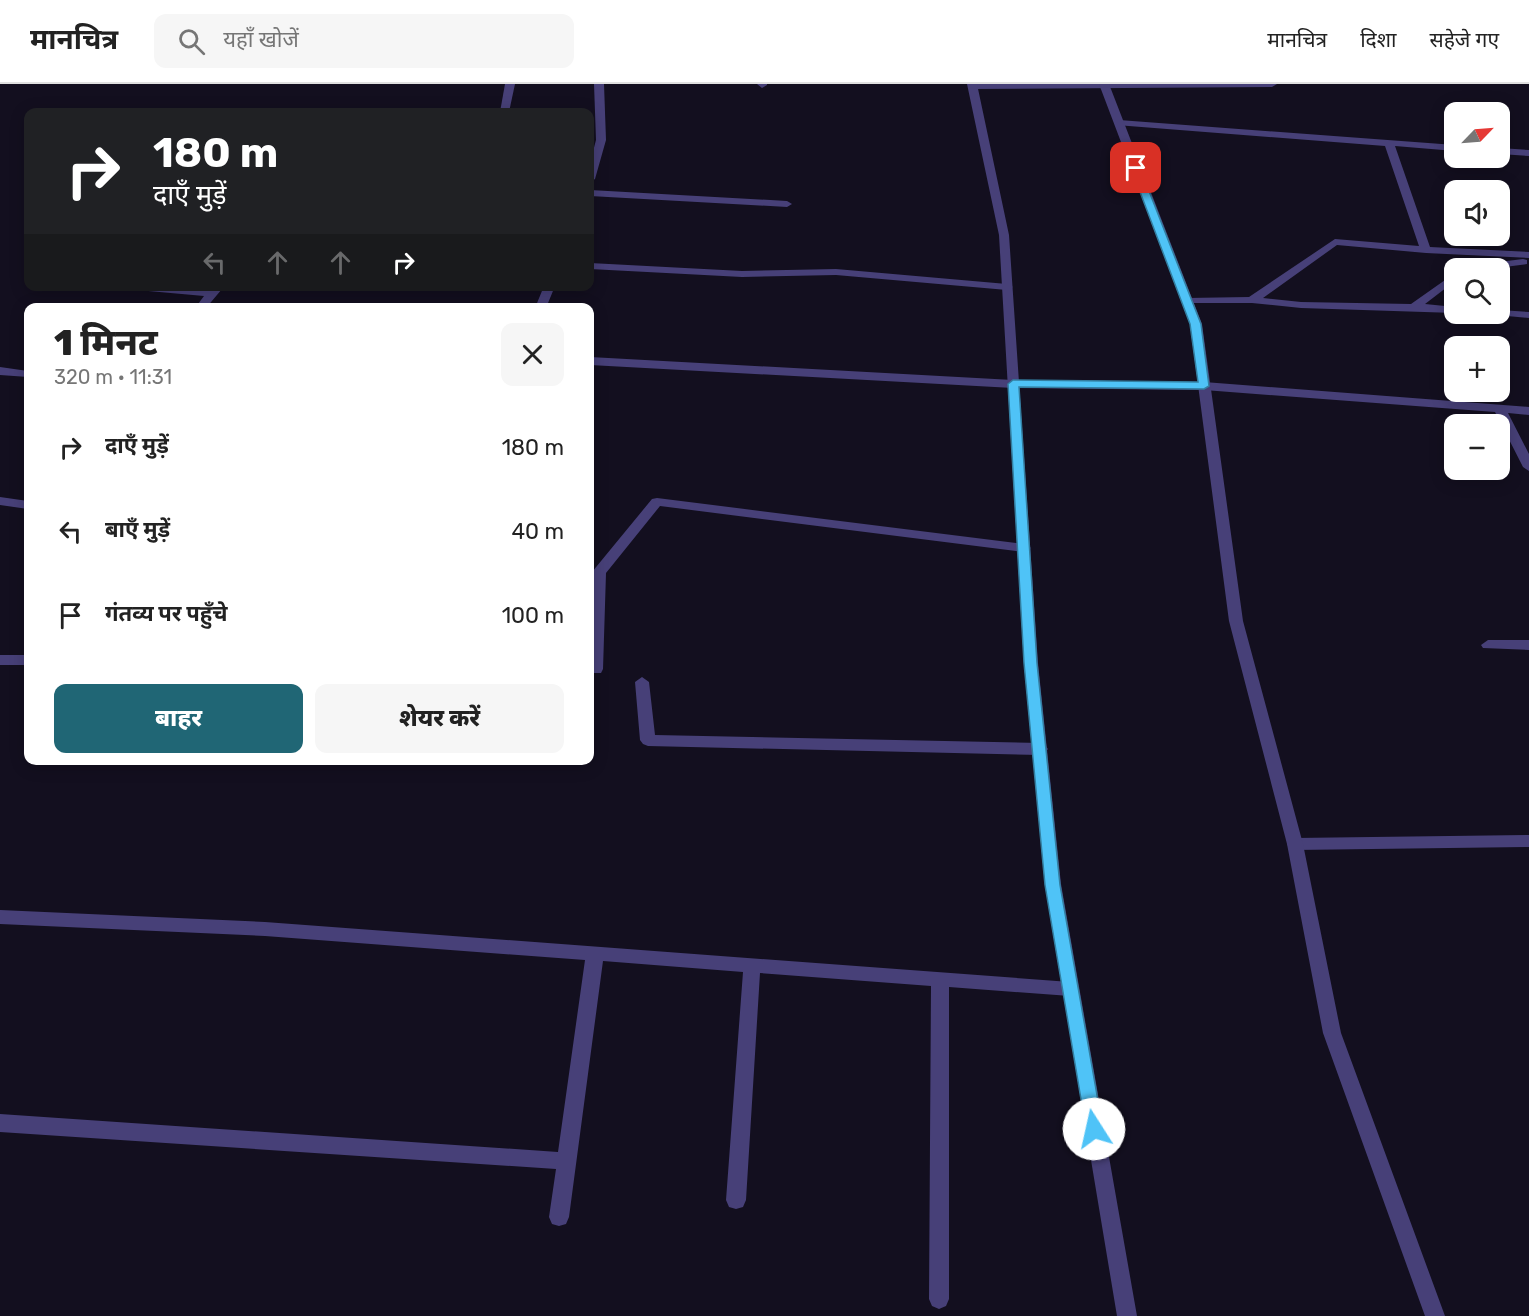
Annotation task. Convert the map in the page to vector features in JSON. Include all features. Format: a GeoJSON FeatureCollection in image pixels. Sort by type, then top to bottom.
{"type":"FeatureCollection","features":[{"type":"Feature","properties":{"kind":"street"},"geometry":{"type":"LineString","coordinates":[[505,108],[510,84]]}},
{"type":"Feature","properties":{"kind":"street"},"geometry":{"type":"LineString","coordinates":[[594,165],[601,140],[599,84]]}},
{"type":"Feature","properties":{"kind":"street"},"geometry":{"type":"LineString","coordinates":[[1127,1316],[1053,885],[1031,663],[1004,235],[972,85],[1272,84]]}},
{"type":"Feature","properties":{"kind":"street"},"geometry":{"type":"LineString","coordinates":[[1104,85],[1196,324],[1236,621],[1295,844],[1332,1033],[1435,1316]]}},
{"type":"Feature","properties":{"kind":"street"},"geometry":{"type":"LineString","coordinates":[[1119,123],[1444,147]]}},
{"type":"Feature","properties":{"kind":"street"},"geometry":{"type":"LineString","coordinates":[[1389,143],[1426,250]]}},
{"type":"Feature","properties":{"kind":"street"},"geometry":{"type":"LineString","coordinates":[[1510,152],[1528,155]]}},
{"type":"Feature","properties":{"kind":"street"},"geometry":{"type":"LineString","coordinates":[[594,193],[787,204]]}},
{"type":"Feature","properties":{"kind":"street"},"geometry":{"type":"LineString","coordinates":[[1252,300],[1335,242],[1426,250],[1529,255]]}},
{"type":"Feature","properties":{"kind":"street"},"geometry":{"type":"LineString","coordinates":[[1510,263],[1529,261]]}},
{"type":"Feature","properties":{"kind":"street"},"geometry":{"type":"LineString","coordinates":[[594,266],[742,274],[836,272],[1007,287]]}},
{"type":"Feature","properties":{"kind":"street"},"geometry":{"type":"LineString","coordinates":[[1414,307],[1444,284]]}},
{"type":"Feature","properties":{"kind":"street"},"geometry":{"type":"LineString","coordinates":[[204,303],[214,291]]}},
{"type":"Feature","properties":{"kind":"street"},"geometry":{"type":"LineString","coordinates":[[1187,301],[1252,300],[1301,305],[1444,309]]}},
{"type":"Feature","properties":{"kind":"street"},"geometry":{"type":"LineString","coordinates":[[1510,314],[1529,315]]}},
{"type":"Feature","properties":{"kind":"street"},"geometry":{"type":"LineString","coordinates":[[594,361],[1013,384],[1204,386],[1529,411]]}},
{"type":"Feature","properties":{"kind":"street"},"geometry":{"type":"LineString","coordinates":[[0,371],[24,374]]}},
{"type":"Feature","properties":{"kind":"street"},"geometry":{"type":"LineString","coordinates":[[1500,409],[1529,467]]}},
{"type":"Feature","properties":{"kind":"street"},"geometry":{"type":"LineString","coordinates":[[0,501],[24,504]]}},
{"type":"Feature","properties":{"kind":"street"},"geometry":{"type":"LineString","coordinates":[[596,669],[599,572],[657,502],[1024,548]]}},
{"type":"Feature","properties":{"kind":"street"},"geometry":{"type":"LineString","coordinates":[[1488,645],[1529,645]]}},
{"type":"Feature","properties":{"kind":"street"},"geometry":{"type":"LineString","coordinates":[[0,660],[24,660]]}},
{"type":"Feature","properties":{"kind":"street"},"geometry":{"type":"LineString","coordinates":[[642,682],[648,740],[1040,749]]}},
{"type":"Feature","properties":{"kind":"street"},"geometry":{"type":"LineString","coordinates":[[1295,844],[1529,841]]}},
{"type":"Feature","properties":{"kind":"street"},"geometry":{"type":"LineString","coordinates":[[0,917],[265,929],[1070,988]]}},
{"type":"Feature","properties":{"kind":"street"},"geometry":{"type":"LineString","coordinates":[[559,1217],[595,954]]}},
{"type":"Feature","properties":{"kind":"street"},"geometry":{"type":"LineString","coordinates":[[736,1200],[752,965]]}},
{"type":"Feature","properties":{"kind":"street"},"geometry":{"type":"LineString","coordinates":[[939,1299],[940,979]]}},
{"type":"Feature","properties":{"kind":"street"},"geometry":{"type":"LineString","coordinates":[[0,1123],[566,1161]]}},
{"type":"Feature","properties":{"kind":"route"},"geometry":{"type":"LineString","coordinates":[[1094,1129],[1053,885],[1031,663],[1013,384],[1204,386],[1196,324],[1136,168]]}}]}
